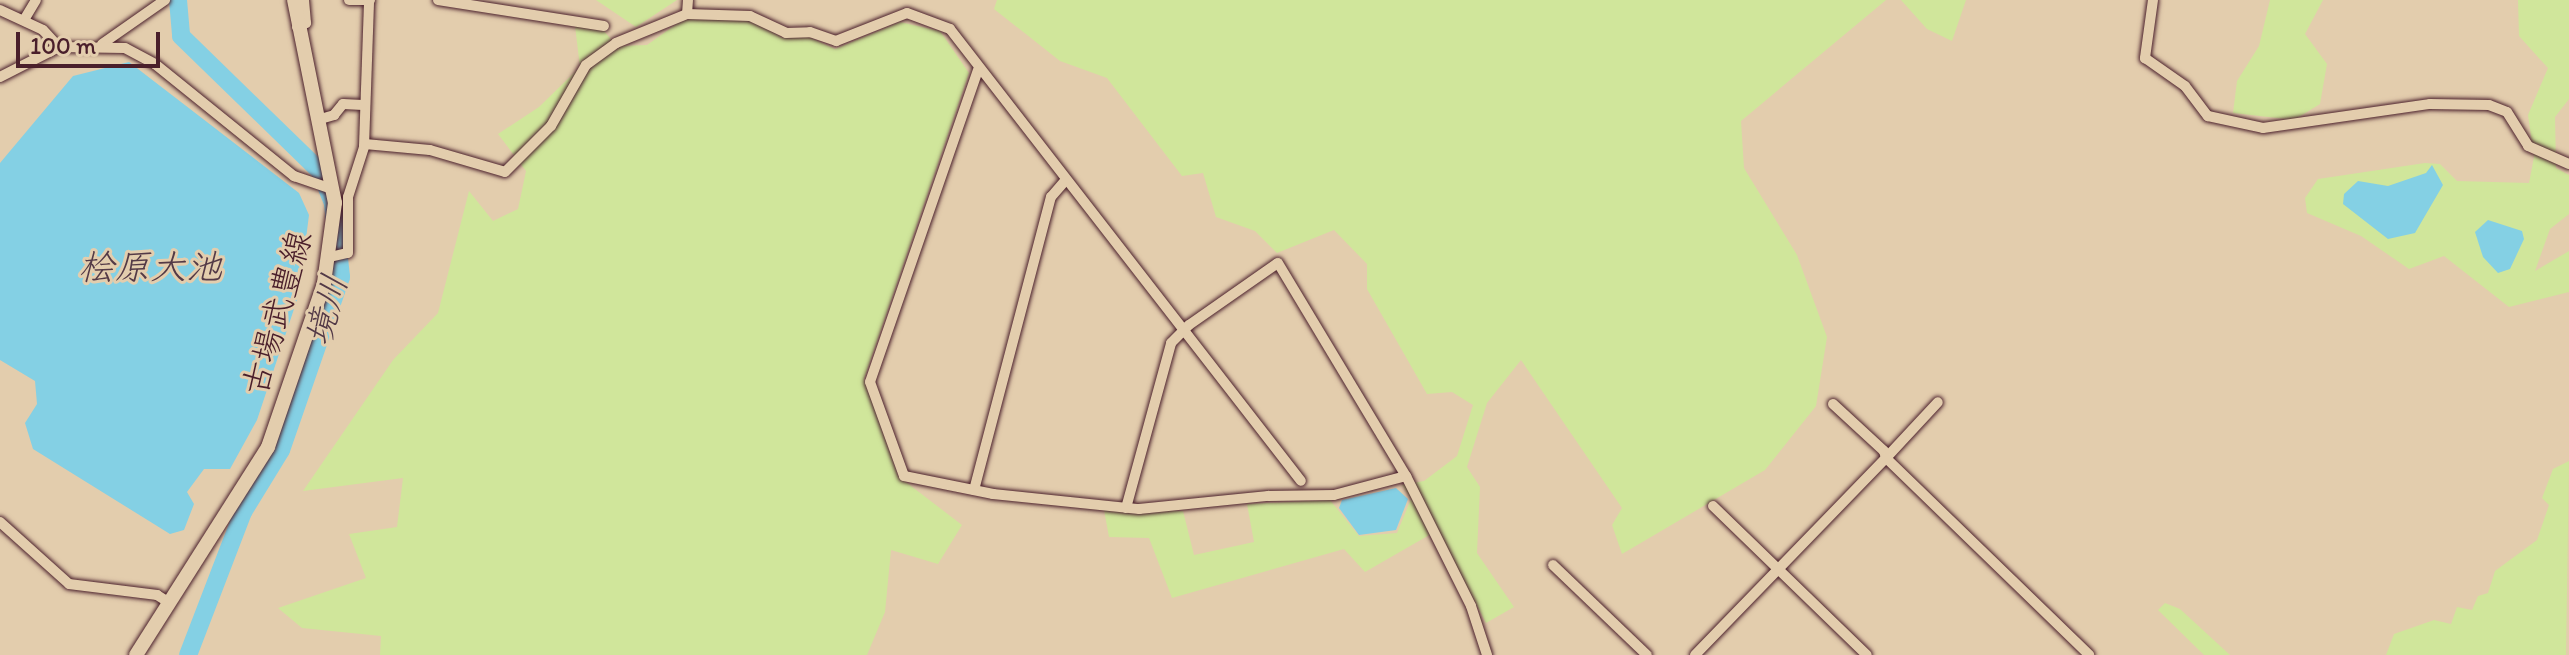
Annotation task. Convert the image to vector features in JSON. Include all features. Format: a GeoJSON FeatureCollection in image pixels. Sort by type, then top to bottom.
{"type":"FeatureCollection","features":[{"type":"Feature","properties":{"kind":"main road","name":"古場武豊線"},"geometry":{"type":"LineString","coordinates":[[136,655],[268,447],[295,378],[330,257],[332,189],[294,0]]}},
{"type":"Feature","properties":{"kind":"street"},"geometry":{"type":"LineString","coordinates":[[24,20],[36,0]]}},
{"type":"Feature","properties":{"kind":"street"},"geometry":{"type":"LineString","coordinates":[[297,27],[306,23],[304,0]]}},
{"type":"Feature","properties":{"kind":"street"},"geometry":{"type":"LineString","coordinates":[[330,257],[348,253],[348,197],[364,146],[363,105],[370,1],[349,0]]}},
{"type":"Feature","properties":{"kind":"street"},"geometry":{"type":"LineString","coordinates":[[438,0],[604,26]]}},
{"type":"Feature","properties":{"kind":"street"},"geometry":{"type":"LineString","coordinates":[[687,14],[688,0]]}},
{"type":"Feature","properties":{"kind":"street"},"geometry":{"type":"LineString","coordinates":[[2153,0],[2145,58],[2185,86],[2208,116],[2263,128],[2430,104],[2489,105],[2507,112],[2528,146],[2569,164]]}},
{"type":"Feature","properties":{"kind":"street"},"geometry":{"type":"LineString","coordinates":[[101,45],[161,2]]}},
{"type":"Feature","properties":{"kind":"street"},"geometry":{"type":"LineString","coordinates":[[0,10],[24,20],[59,47]]}},
{"type":"Feature","properties":{"kind":"street"},"geometry":{"type":"LineString","coordinates":[[364,146],[377,142],[430,150],[505,172],[551,126],[586,65],[616,43],[687,14],[750,16],[786,33],[810,32],[836,41],[907,13],[950,29],[978,70],[1301,481]]}},
{"type":"Feature","properties":{"kind":"street"},"geometry":{"type":"LineString","coordinates":[[0,77],[59,47],[101,45],[146,58],[294,176],[332,189]]}},
{"type":"Feature","properties":{"kind":"street"},"geometry":{"type":"LineString","coordinates":[[978,70],[870,382],[904,476],[974,490],[1126,508],[1334,495],[1406,476]]}},
{"type":"Feature","properties":{"kind":"street"},"geometry":{"type":"LineString","coordinates":[[317,120],[334,115],[343,104],[363,105]]}},
{"type":"Feature","properties":{"kind":"street"},"geometry":{"type":"LineString","coordinates":[[974,490],[1051,197],[1065,181]]}},
{"type":"Feature","properties":{"kind":"street"},"geometry":{"type":"LineString","coordinates":[[1126,508],[1166,360],[1183,331],[1278,263],[1406,476],[1471,606],[1487,655]]}},
{"type":"Feature","properties":{"kind":"street"},"geometry":{"type":"LineString","coordinates":[[1695,655],[1938,402]]}},
{"type":"Feature","properties":{"kind":"street"},"geometry":{"type":"LineString","coordinates":[[1833,404],[2089,655]]}},
{"type":"Feature","properties":{"kind":"street"},"geometry":{"type":"LineString","coordinates":[[1713,506],[1867,655]]}},
{"type":"Feature","properties":{"kind":"street"},"geometry":{"type":"LineString","coordinates":[[0,522],[69,584],[157,595],[170,603]]}},
{"type":"Feature","properties":{"kind":"street"},"geometry":{"type":"LineString","coordinates":[[1553,565],[1647,655]]}},
{"type":"Feature","properties":{"kind":"green space"},"geometry":{"type":"Polygon","coordinates":[[[596,0],[677,0],[636,27],[596,0]]]}},
{"type":"Feature","properties":{"kind":"green space"},"geometry":{"type":"Polygon","coordinates":[[[997,0],[1886,0],[1741,121],[1744,168],[1797,255],[1827,337],[1816,406],[1765,470],[1622,554],[1612,525],[1622,508],[1521,360],[1487,403],[1467,467],[1480,487],[1477,553],[1514,607],[1486,623],[1438,530],[1365,572],[1344,549],[1172,598],[1149,538],[1109,537],[1104,510],[1183,511],[1194,555],[1254,542],[1247,504],[1330,500],[1359,536],[1397,533],[1411,499],[1402,485],[1424,481],[1457,456],[1473,405],[1452,392],[1427,394],[1367,289],[1367,264],[1334,230],[1277,253],[1255,231],[1216,217],[1203,173],[1182,176],[1107,78],[1060,61],[994,9],[997,0]]]}},
{"type":"Feature","properties":{"kind":"green space"},"geometry":{"type":"Polygon","coordinates":[[[1901,0],[1966,0],[1952,41],[1927,29],[1901,0]]]}},
{"type":"Feature","properties":{"kind":"green space"},"geometry":{"type":"Polygon","coordinates":[[[2270,0],[2323,0],[2305,34],[2327,64],[2320,104],[2294,120],[2233,113],[2237,81],[2259,46],[2270,0]]]}},
{"type":"Feature","properties":{"kind":"green space"},"geometry":{"type":"Polygon","coordinates":[[[2518,0],[2569,0],[2569,99],[2555,117],[2556,168],[2569,175],[2569,214],[2550,229],[2535,271],[2569,251],[2569,292],[2509,307],[2444,256],[2409,269],[2361,236],[2307,213],[2305,198],[2318,179],[2425,163],[2440,164],[2457,181],[2529,183],[2534,157],[2528,115],[2548,68],[2519,36],[2518,0]]]}},
{"type":"Feature","properties":{"kind":"green space"},"geometry":{"type":"Polygon","coordinates":[[[685,18],[749,19],[783,38],[809,37],[835,49],[900,22],[940,31],[969,73],[864,379],[898,476],[962,525],[938,564],[891,550],[885,612],[867,655],[380,655],[381,636],[302,628],[278,608],[366,578],[349,534],[397,527],[403,478],[303,491],[393,360],[438,313],[469,191],[493,221],[518,209],[526,171],[498,134],[539,107],[580,67],[575,26],[603,30],[617,46],[647,45],[685,18]]]}},
{"type":"Feature","properties":{"kind":"green space"},"geometry":{"type":"Polygon","coordinates":[[[2569,461],[2566,655],[2386,655],[2394,634],[2434,620],[2451,624],[2457,607],[2472,610],[2478,596],[2488,593],[2495,571],[2537,540],[2549,505],[2542,498],[2553,469],[2569,461]]]}},
{"type":"Feature","properties":{"kind":"green space"},"geometry":{"type":"Polygon","coordinates":[[[2165,603],[2180,609],[2230,655],[2204,655],[2158,610],[2165,603]]]}},
{"type":"Feature","properties":{"kind":"water","name":"桧原大池"},"geometry":{"type":"Polygon","coordinates":[[[129,62],[299,193],[309,215],[299,294],[257,420],[230,469],[204,469],[187,492],[194,504],[184,530],[170,534],[33,449],[25,423],[37,404],[35,381],[0,360],[0,163],[73,76],[129,62]]]}},
{"type":"Feature","properties":{"kind":"water"},"geometry":{"type":"Polygon","coordinates":[[[2432,165],[2443,185],[2415,233],[2388,239],[2343,204],[2344,194],[2358,181],[2388,186],[2426,173],[2432,165]]]}},
{"type":"Feature","properties":{"kind":"water"},"geometry":{"type":"Polygon","coordinates":[[[2488,220],[2522,231],[2524,239],[2510,269],[2498,273],[2483,257],[2475,232],[2488,220]]]}},
{"type":"Feature","properties":{"kind":"water"},"geometry":{"type":"Polygon","coordinates":[[[1396,488],[1408,499],[1396,530],[1359,535],[1339,508],[1342,500],[1396,488]]]}},
{"type":"Feature","properties":{"kind":"waterway","name":"境川"},"geometry":{"type":"LineString","coordinates":[[178,0],[181,36],[320,171],[333,204],[341,277],[281,450],[243,512],[188,655]]}}]}
